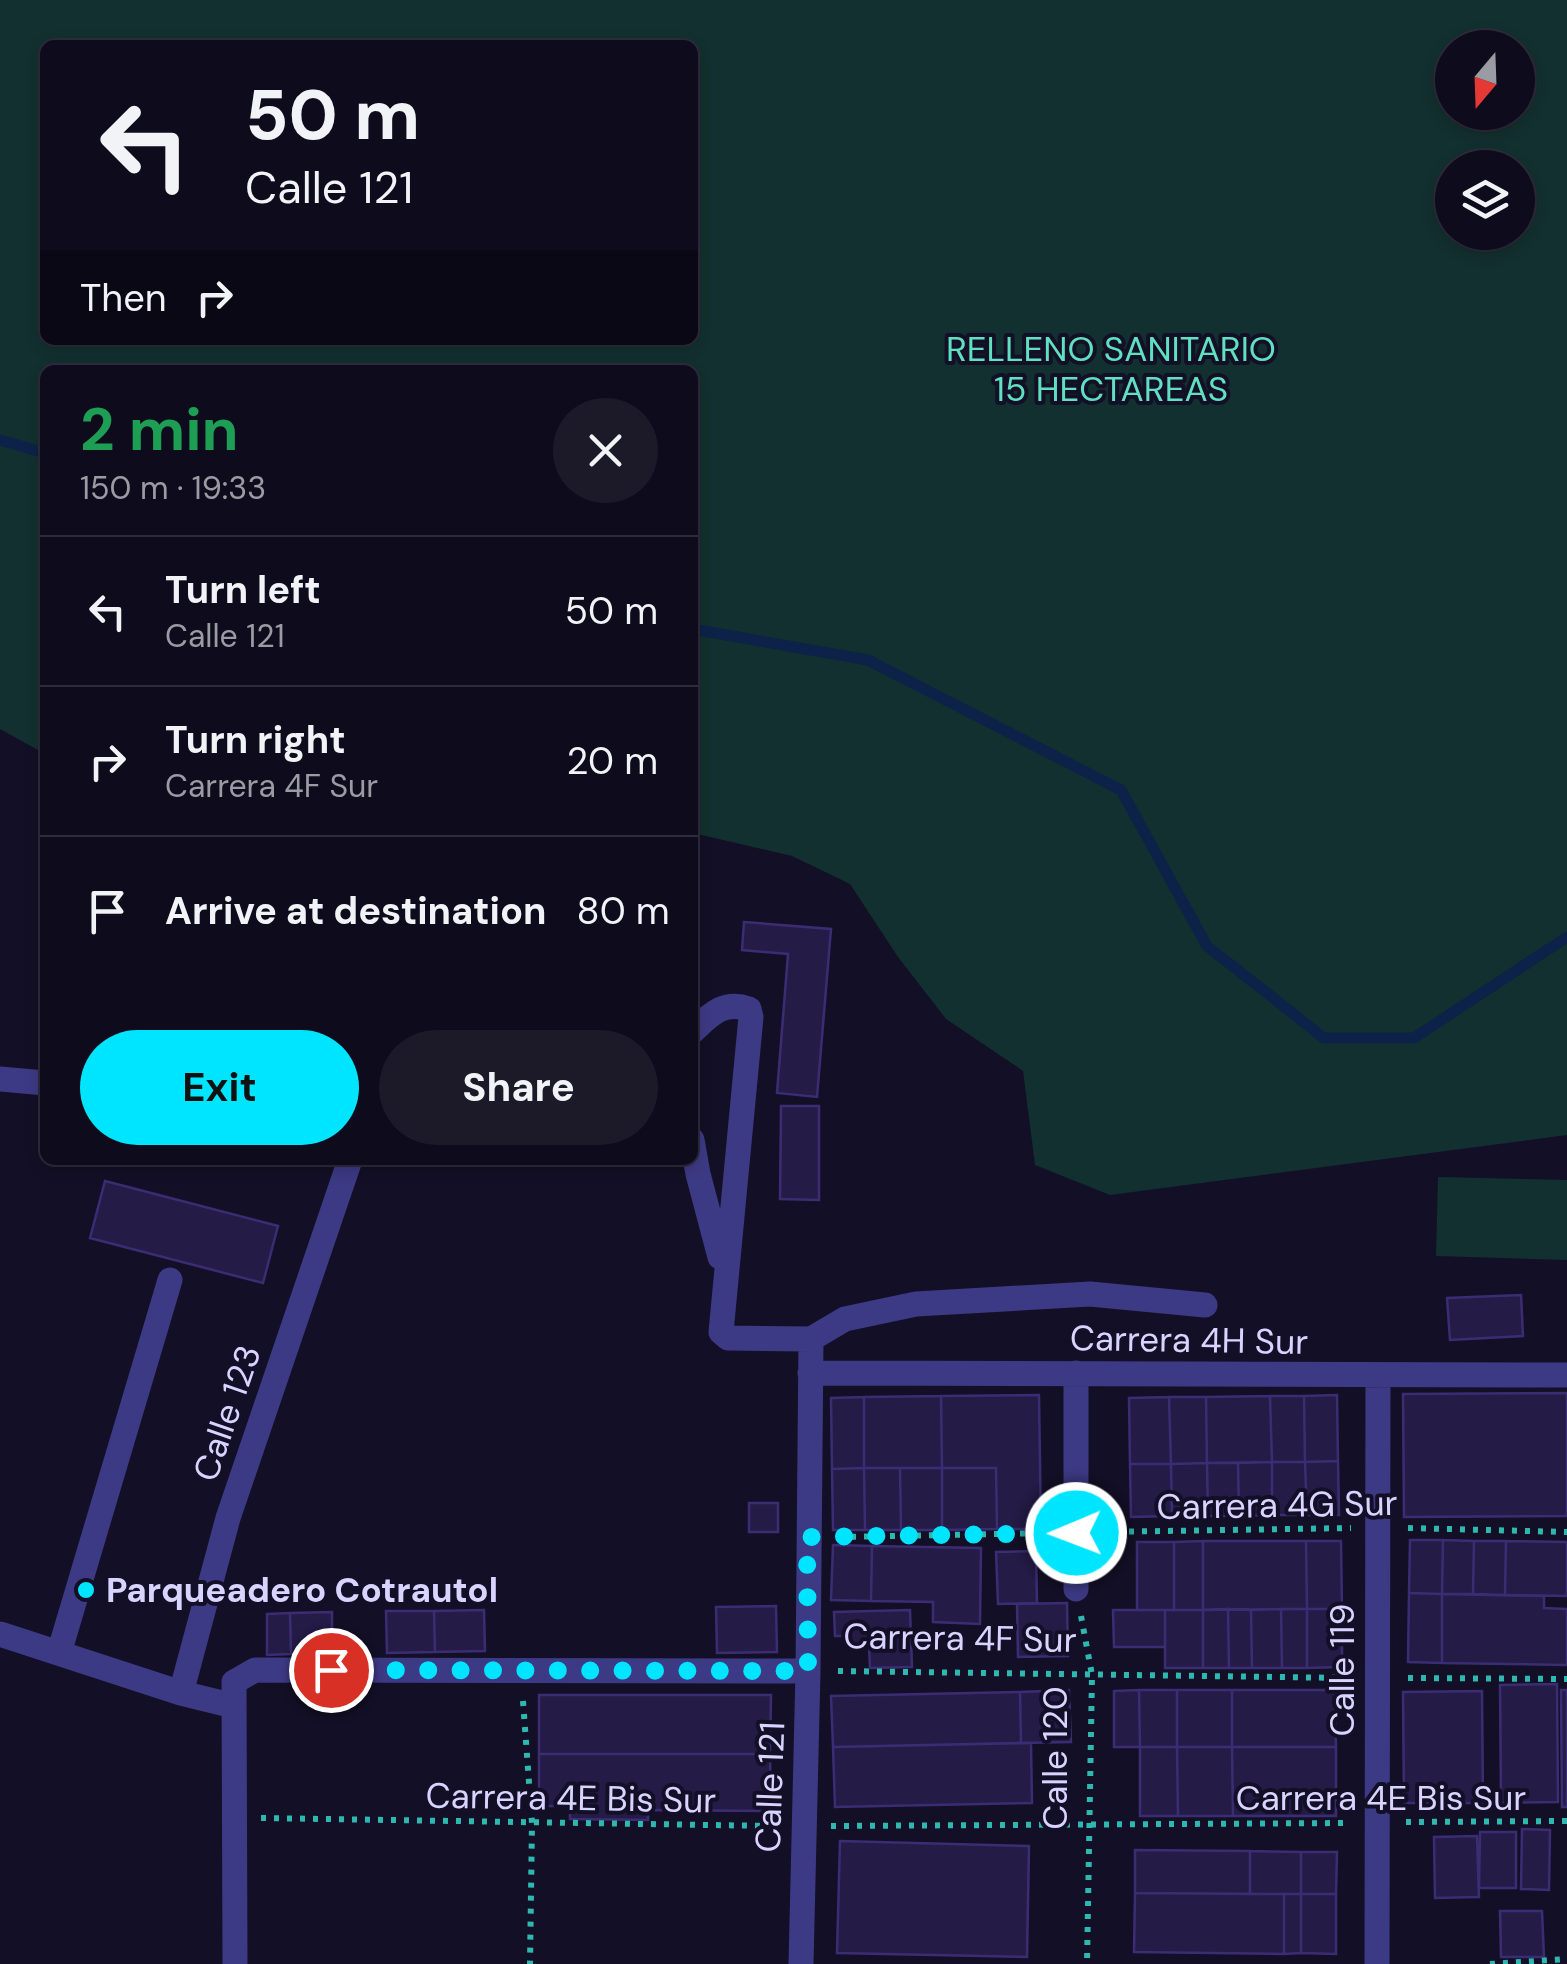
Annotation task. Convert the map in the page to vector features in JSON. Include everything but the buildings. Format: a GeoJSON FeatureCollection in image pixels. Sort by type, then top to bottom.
{"type":"FeatureCollection","features":[{"type":"Feature","properties":{"kind":"street"},"geometry":{"type":"LineString","coordinates":[[698,1026],[716,1008],[739,1006],[749,1009],[752,1016],[724,1272],[721,1332],[728,1338],[811,1338],[845,1320],[916,1304],[1090,1294],[1205,1305]]}},
{"type":"Feature","properties":{"kind":"street"},"geometry":{"type":"LineString","coordinates":[[0,1078],[40,1082]]}},
{"type":"Feature","properties":{"kind":"street","name":"Calle 123"},"geometry":{"type":"LineString","coordinates":[[181,1692],[228,1518],[348,1165]]}},
{"type":"Feature","properties":{"kind":"street"},"geometry":{"type":"LineString","coordinates":[[696,1165],[724,1272]]}},
{"type":"Feature","properties":{"kind":"street"},"geometry":{"type":"LineString","coordinates":[[59,1653],[170,1280]]}},
{"type":"Feature","properties":{"kind":"street","name":"Calle 121"},"geometry":{"type":"LineString","coordinates":[[800,1964],[811,1338]]}},
{"type":"Feature","properties":{"kind":"street","name":"Carrera 4H Sur"},"geometry":{"type":"LineString","coordinates":[[810,1372],[1567,1375]]}},
{"type":"Feature","properties":{"kind":"street"},"geometry":{"type":"LineString","coordinates":[[1076,1373],[1076,1589]]}},
{"type":"Feature","properties":{"kind":"street","name":"Calle 119"},"geometry":{"type":"LineString","coordinates":[[1376,1964],[1378,1377]]}},
{"type":"Feature","properties":{"kind":"street"},"geometry":{"type":"LineString","coordinates":[[0,1634],[181,1692],[234,1694],[235,1964]]}},
{"type":"Feature","properties":{"kind":"street","name":"Carrera 4F Sur"},"geometry":{"type":"LineString","coordinates":[[234,1694],[256,1670],[808,1671]]}},
{"type":"Feature","properties":{"kind":"path","name":"Carrera 4G Sur"},"geometry":{"type":"LineString","coordinates":[[807,1537],[1378,1527],[1567,1532]]}},
{"type":"Feature","properties":{"kind":"path","name":"Calle 120"},"geometry":{"type":"LineString","coordinates":[[1076,1589],[1092,1675],[1087,1964]]}},
{"type":"Feature","properties":{"kind":"path"},"geometry":{"type":"LineString","coordinates":[[520,1671],[532,1823],[530,1964]]}},
{"type":"Feature","properties":{"kind":"path","name":"Carrera 4F Sur"},"geometry":{"type":"LineString","coordinates":[[808,1671],[1567,1678]]}},
{"type":"Feature","properties":{"kind":"path","name":"Carrera 4E Bis Sur"},"geometry":{"type":"LineString","coordinates":[[235,1818],[804,1826],[1567,1821]]}},
{"type":"Feature","properties":{"kind":"path"},"geometry":{"type":"LineString","coordinates":[[1490,1964],[1567,1959]]}},
{"type":"Feature","properties":{"kind":"green space","name":"RELLENO SANITARIO 15 HECTAREAS"},"geometry":{"type":"Polygon","coordinates":[[[0,0],[1567,0],[1567,1135],[1110,1195],[1035,1165],[1023,1071],[946,1019],[898,957],[850,884],[792,856],[698,834],[698,365],[40,365],[40,751],[0,729],[0,0]]]}},
{"type":"Feature","properties":{"kind":"green space"},"geometry":{"type":"Polygon","coordinates":[[[1438,1177],[1567,1180],[1567,1260],[1436,1256],[1438,1177]]]}},
{"type":"Feature","properties":{"kind":"waterway"},"geometry":{"type":"LineString","coordinates":[[0,440],[40,452]]}},
{"type":"Feature","properties":{"kind":"waterway"},"geometry":{"type":"LineString","coordinates":[[698,630],[868,660],[1121,790],[1207,946],[1324,1038],[1414,1038],[1567,937]]}},
{"type":"Feature","properties":{"kind":"place","name":"Parqueadero Cotrautol"},"geometry":{"type":"Point","coordinates":[86,1590]}},
{"type":"Feature","properties":{"kind":"route"},"geometry":{"type":"LineString","coordinates":[[331,1670],[808,1671],[807,1537],[1076,1533]]}}]}
